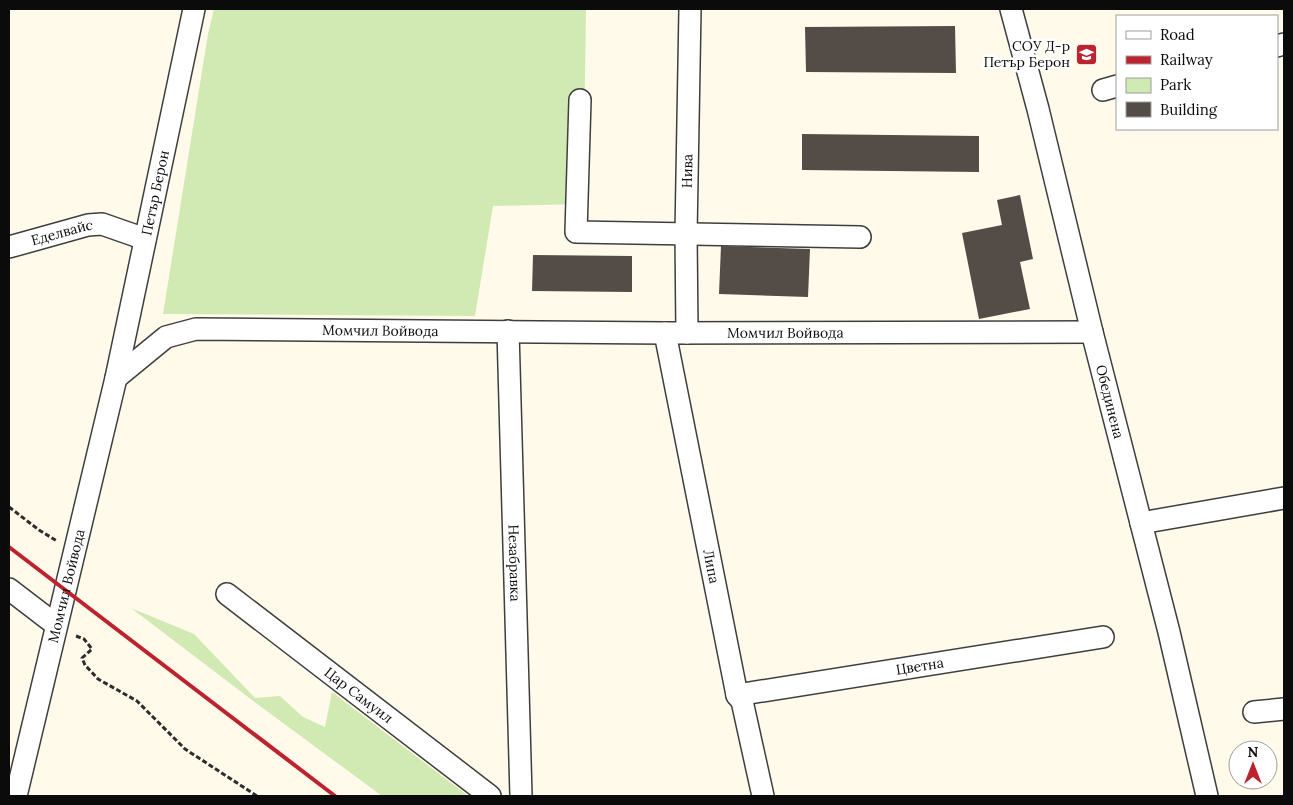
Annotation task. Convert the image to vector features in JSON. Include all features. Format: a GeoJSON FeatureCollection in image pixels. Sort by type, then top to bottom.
{"type":"FeatureCollection","features":[{"type":"Feature","properties":{"kind":"street","name":"Петър Берон"},"geometry":{"type":"LineString","coordinates":[[116,378],[194,9]]}},
{"type":"Feature","properties":{"kind":"street","name":"Нива"},"geometry":{"type":"LineString","coordinates":[[687,333],[686,234],[690,9]]}},
{"type":"Feature","properties":{"kind":"street","name":"Обединена"},"geometry":{"type":"LineString","coordinates":[[1011,9],[1038,109],[1092,332],[1169,632],[1207,796]]}},
{"type":"Feature","properties":{"kind":"street"},"geometry":{"type":"LineString","coordinates":[[580,100],[576,232],[860,237]]}},
{"type":"Feature","properties":{"kind":"street","name":"Еделвайс"},"geometry":{"type":"LineString","coordinates":[[9,247],[88,225],[102,224],[145,240]]}},
{"type":"Feature","properties":{"kind":"street","name":"Момчил Войвода"},"geometry":{"type":"LineString","coordinates":[[16,796],[73,551],[116,378],[166,337],[196,329],[665,333],[1092,332]]}},
{"type":"Feature","properties":{"kind":"street","name":"Незабравка"},"geometry":{"type":"LineString","coordinates":[[508,331],[521,796]]}},
{"type":"Feature","properties":{"kind":"street","name":"Липа"},"geometry":{"type":"LineString","coordinates":[[665,333],[737,695],[742,701],[763,796]]}},
{"type":"Feature","properties":{"kind":"street"},"geometry":{"type":"LineString","coordinates":[[1141,523],[1284,498]]}},
{"type":"Feature","properties":{"kind":"street"},"geometry":{"type":"LineString","coordinates":[[9,589],[56,625]]}},
{"type":"Feature","properties":{"kind":"street","name":"Цар Самуил"},"geometry":{"type":"LineString","coordinates":[[227,594],[490,796]]}},
{"type":"Feature","properties":{"kind":"street","name":"Цветна"},"geometry":{"type":"LineString","coordinates":[[737,695],[1103,636]]}},
{"type":"Feature","properties":{"kind":"street"},"geometry":{"type":"LineString","coordinates":[[1254,712],[1284,709]]}},
{"type":"Feature","properties":{"kind":"path"},"geometry":{"type":"LineString","coordinates":[[9,507],[39,530],[73,551]]}},
{"type":"Feature","properties":{"kind":"path"},"geometry":{"type":"LineString","coordinates":[[56,625],[84,639],[92,649],[82,658],[85,665],[98,679],[138,701],[184,749],[257,796]]}},
{"type":"Feature","properties":{"kind":"green space"},"geometry":{"type":"Polygon","coordinates":[[[214,9],[586,9],[583,204],[493,206],[475,316],[163,314],[208,34],[214,9]]]}},
{"type":"Feature","properties":{"kind":"green space"},"geometry":{"type":"Polygon","coordinates":[[[131,608],[194,634],[255,698],[280,696],[303,717],[325,727],[332,692],[468,796],[382,796],[131,608]]]}},
{"type":"Feature","properties":{"kind":"building"},"geometry":{"type":"Polygon","coordinates":[[[955,26],[956,73],[806,72],[805,27],[955,26]]]}},
{"type":"Feature","properties":{"kind":"building"},"geometry":{"type":"Polygon","coordinates":[[[802,134],[979,136],[979,172],[802,170],[802,134]]]}},
{"type":"Feature","properties":{"kind":"building"},"geometry":{"type":"Polygon","coordinates":[[[1020,195],[1033,259],[1020,262],[1030,309],[979,319],[962,233],[1002,225],[997,200],[1020,195]]]}},
{"type":"Feature","properties":{"kind":"building"},"geometry":{"type":"Polygon","coordinates":[[[721,246],[810,249],[808,297],[719,294],[721,246]]]}},
{"type":"Feature","properties":{"kind":"building"},"geometry":{"type":"Polygon","coordinates":[[[533,255],[632,256],[632,292],[532,291],[533,255]]]}},
{"type":"Feature","properties":{"kind":"railway"},"geometry":{"type":"LineString","coordinates":[[9,547],[335,796]]}},
{"type":"Feature","properties":{"kind":"place","name":"СОУ Д-р Петър Берон"},"geometry":{"type":"Point","coordinates":[1086,54]}}]}
